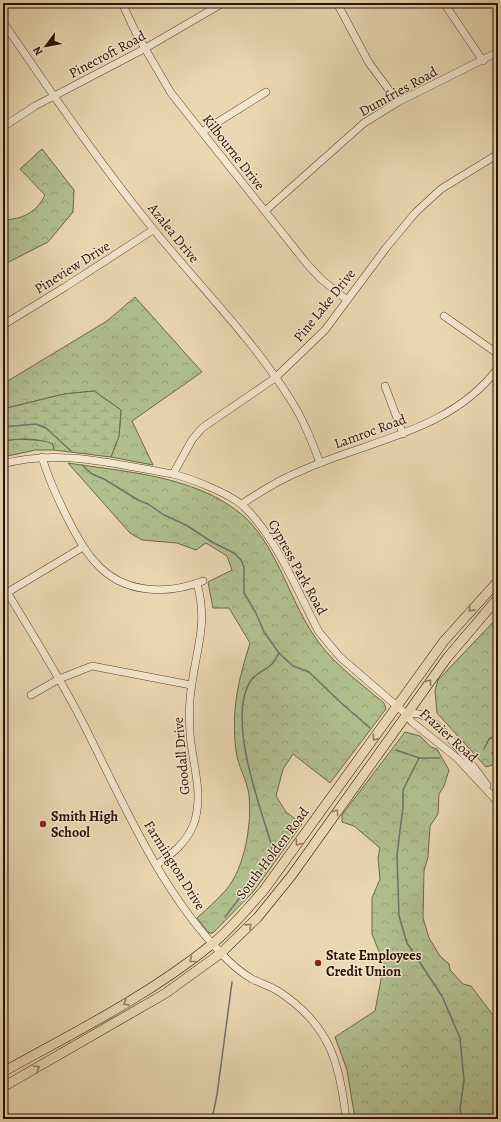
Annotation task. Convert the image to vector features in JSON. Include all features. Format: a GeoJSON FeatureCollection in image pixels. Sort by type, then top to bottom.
{"type":"FeatureCollection","features":[{"type":"Feature","properties":{"kind":"main road","name":"South Holden Road"},"geometry":{"type":"LineString","coordinates":[[3,1072],[153,988],[213,944],[264,890],[444,641],[498,581]]}},
{"type":"Feature","properties":{"kind":"main road","name":"South Holden Road"},"geometry":{"type":"LineString","coordinates":[[3,1088],[158,998],[221,953],[258,917],[274,898],[447,658],[498,598]]}},
{"type":"Feature","properties":{"kind":"street","name":"Kilbourne Drive"},"geometry":{"type":"LineString","coordinates":[[122,3],[144,49],[171,93],[315,273],[347,300]]}},
{"type":"Feature","properties":{"kind":"street","name":"Pinecroft Road"},"geometry":{"type":"LineString","coordinates":[[3,127],[35,106],[144,49],[223,3]]}},
{"type":"Feature","properties":{"kind":"street"},"geometry":{"type":"LineString","coordinates":[[337,3],[369,63],[398,102]]}},
{"type":"Feature","properties":{"kind":"street"},"geometry":{"type":"LineString","coordinates":[[444,3],[483,61]]}},
{"type":"Feature","properties":{"kind":"street","name":"Azalea Drive"},"geometry":{"type":"LineString","coordinates":[[3,22],[54,97],[153,230],[249,342],[275,378],[292,402],[309,435],[320,463]]}},
{"type":"Feature","properties":{"kind":"street","name":"Dumfries Road"},"geometry":{"type":"LineString","coordinates":[[265,211],[364,123],[398,102],[483,61],[498,52]]}},
{"type":"Feature","properties":{"kind":"street"},"geometry":{"type":"LineString","coordinates":[[202,132],[266,92]]}},
{"type":"Feature","properties":{"kind":"street","name":"Pine Lake Drive"},"geometry":{"type":"LineString","coordinates":[[173,474],[192,440],[202,428],[275,378],[325,330],[390,243],[415,213],[441,189],[498,154]]}},
{"type":"Feature","properties":{"kind":"street","name":"Pineview Drive"},"geometry":{"type":"LineString","coordinates":[[3,325],[153,230]]}},
{"type":"Feature","properties":{"kind":"street"},"geometry":{"type":"LineString","coordinates":[[444,316],[498,354]]}},
{"type":"Feature","properties":{"kind":"street","name":"Lamroc Road"},"geometry":{"type":"LineString","coordinates":[[242,504],[280,480],[320,463],[431,423],[450,412],[480,388],[498,368]]}},
{"type":"Feature","properties":{"kind":"street"},"geometry":{"type":"LineString","coordinates":[[385,386],[403,434]]}},
{"type":"Feature","properties":{"kind":"street","name":"Cypress Park Road"},"geometry":{"type":"LineString","coordinates":[[3,464],[18,459],[62,456],[173,474],[188,478],[242,504],[258,522],[275,548],[317,627],[327,642],[358,674],[406,714]]}},
{"type":"Feature","properties":{"kind":"street"},"geometry":{"type":"LineString","coordinates":[[5,593],[84,547],[56,496],[42,457]]}},
{"type":"Feature","properties":{"kind":"street","name":"Goodall Drive"},"geometry":{"type":"LineString","coordinates":[[84,547],[106,574],[119,582],[134,587],[150,590],[200,582],[203,618],[192,685],[190,735],[199,793],[197,809],[193,825],[186,839],[176,851],[156,865]]}},
{"type":"Feature","properties":{"kind":"street","name":"Farmington Drive"},"geometry":{"type":"LineString","coordinates":[[5,593],[59,679],[156,865],[188,914],[234,966],[252,979],[277,990],[289,999],[314,1021],[327,1041],[336,1060],[343,1089],[346,1119]]}},
{"type":"Feature","properties":{"kind":"street"},"geometry":{"type":"LineString","coordinates":[[31,695],[59,679],[92,666],[192,685]]}},
{"type":"Feature","properties":{"kind":"street","name":"Frazier Road"},"geometry":{"type":"LineString","coordinates":[[406,714],[412,722],[457,758],[496,802]]}},
{"type":"Feature","properties":{"kind":"street","name":"Frazier Road"},"geometry":{"type":"LineString","coordinates":[[406,714],[420,714],[439,728],[458,747],[475,768],[488,786],[496,802]]}},
{"type":"Feature","properties":{"kind":"green space"},"geometry":{"type":"Polygon","coordinates":[[[42,149],[74,190],[73,212],[48,242],[3,265],[3,220],[17,218],[28,214],[33,211],[45,195],[20,169],[42,149]]]}},
{"type":"Feature","properties":{"kind":"green space"},"geometry":{"type":"Polygon","coordinates":[[[135,297],[202,372],[132,421],[153,465],[111,457],[119,436],[121,410],[94,391],[64,394],[3,409],[3,382],[6,382],[107,321],[135,297]]]}},
{"type":"Feature","properties":{"kind":"green space"},"geometry":{"type":"Polygon","coordinates":[[[94,391],[121,410],[119,436],[111,457],[54,450],[53,444],[35,440],[15,439],[3,441],[3,409],[64,394],[94,391]]]}},
{"type":"Feature","properties":{"kind":"green space"},"geometry":{"type":"Polygon","coordinates":[[[19,439],[47,441],[53,444],[54,450],[35,450],[3,457],[3,441],[19,439]]]}},
{"type":"Feature","properties":{"kind":"green space"},"geometry":{"type":"Polygon","coordinates":[[[68,463],[135,473],[180,483],[201,490],[221,500],[240,513],[252,524],[262,538],[280,569],[303,617],[318,642],[344,670],[384,703],[386,709],[330,783],[293,754],[283,769],[276,796],[286,812],[302,824],[254,891],[213,933],[209,933],[197,918],[223,894],[233,881],[246,845],[250,806],[249,795],[237,757],[234,722],[239,684],[250,643],[229,608],[213,608],[208,582],[232,570],[227,556],[206,543],[196,550],[177,543],[142,540],[130,533],[68,463]]]}},
{"type":"Feature","properties":{"kind":"green space"},"geometry":{"type":"Polygon","coordinates":[[[498,617],[498,749],[492,753],[498,763],[486,767],[437,713],[435,691],[438,680],[498,617]]]}},
{"type":"Feature","properties":{"kind":"green space"},"geometry":{"type":"Polygon","coordinates":[[[405,732],[420,736],[431,747],[437,749],[449,770],[444,786],[439,794],[438,814],[430,826],[428,857],[424,871],[423,918],[429,938],[440,956],[449,964],[450,970],[463,984],[471,986],[495,1018],[495,1046],[498,1053],[498,1119],[355,1119],[347,1070],[335,1037],[375,1011],[384,964],[372,934],[372,898],[380,879],[378,858],[380,848],[354,826],[342,822],[342,815],[405,732]]]}},
{"type":"Feature","properties":{"kind":"waterway"},"geometry":{"type":"LineString","coordinates":[[3,427],[36,424],[46,428],[71,451]]}},
{"type":"Feature","properties":{"kind":"waterway"},"geometry":{"type":"LineString","coordinates":[[82,465],[92,474],[104,479],[138,500],[148,504],[164,515],[186,525],[212,542],[234,553],[241,560],[244,567],[244,593],[256,613],[264,632],[279,653],[293,666],[309,672],[370,728]]}},
{"type":"Feature","properties":{"kind":"waterway"},"geometry":{"type":"LineString","coordinates":[[225,917],[268,861],[272,846],[253,786],[243,738],[242,716],[244,696],[251,680],[271,665],[279,653]]}},
{"type":"Feature","properties":{"kind":"waterway"},"geometry":{"type":"LineString","coordinates":[[484,749],[489,739],[498,734]]}},
{"type":"Feature","properties":{"kind":"waterway"},"geometry":{"type":"LineString","coordinates":[[396,750],[419,758],[440,758]]}},
{"type":"Feature","properties":{"kind":"waterway"},"geometry":{"type":"LineString","coordinates":[[419,758],[403,790],[403,806],[397,855],[399,916],[407,943],[442,996],[460,1038],[464,1080],[460,1109],[462,1119]]}},
{"type":"Feature","properties":{"kind":"waterway"},"geometry":{"type":"LineString","coordinates":[[212,1119],[217,1095],[232,982]]}},
{"type":"Feature","properties":{"kind":"place","name":"Smith High School"},"geometry":{"type":"Point","coordinates":[43,824]}},
{"type":"Feature","properties":{"kind":"place","name":"State Employees Credit Union"},"geometry":{"type":"Point","coordinates":[318,963]}}]}
